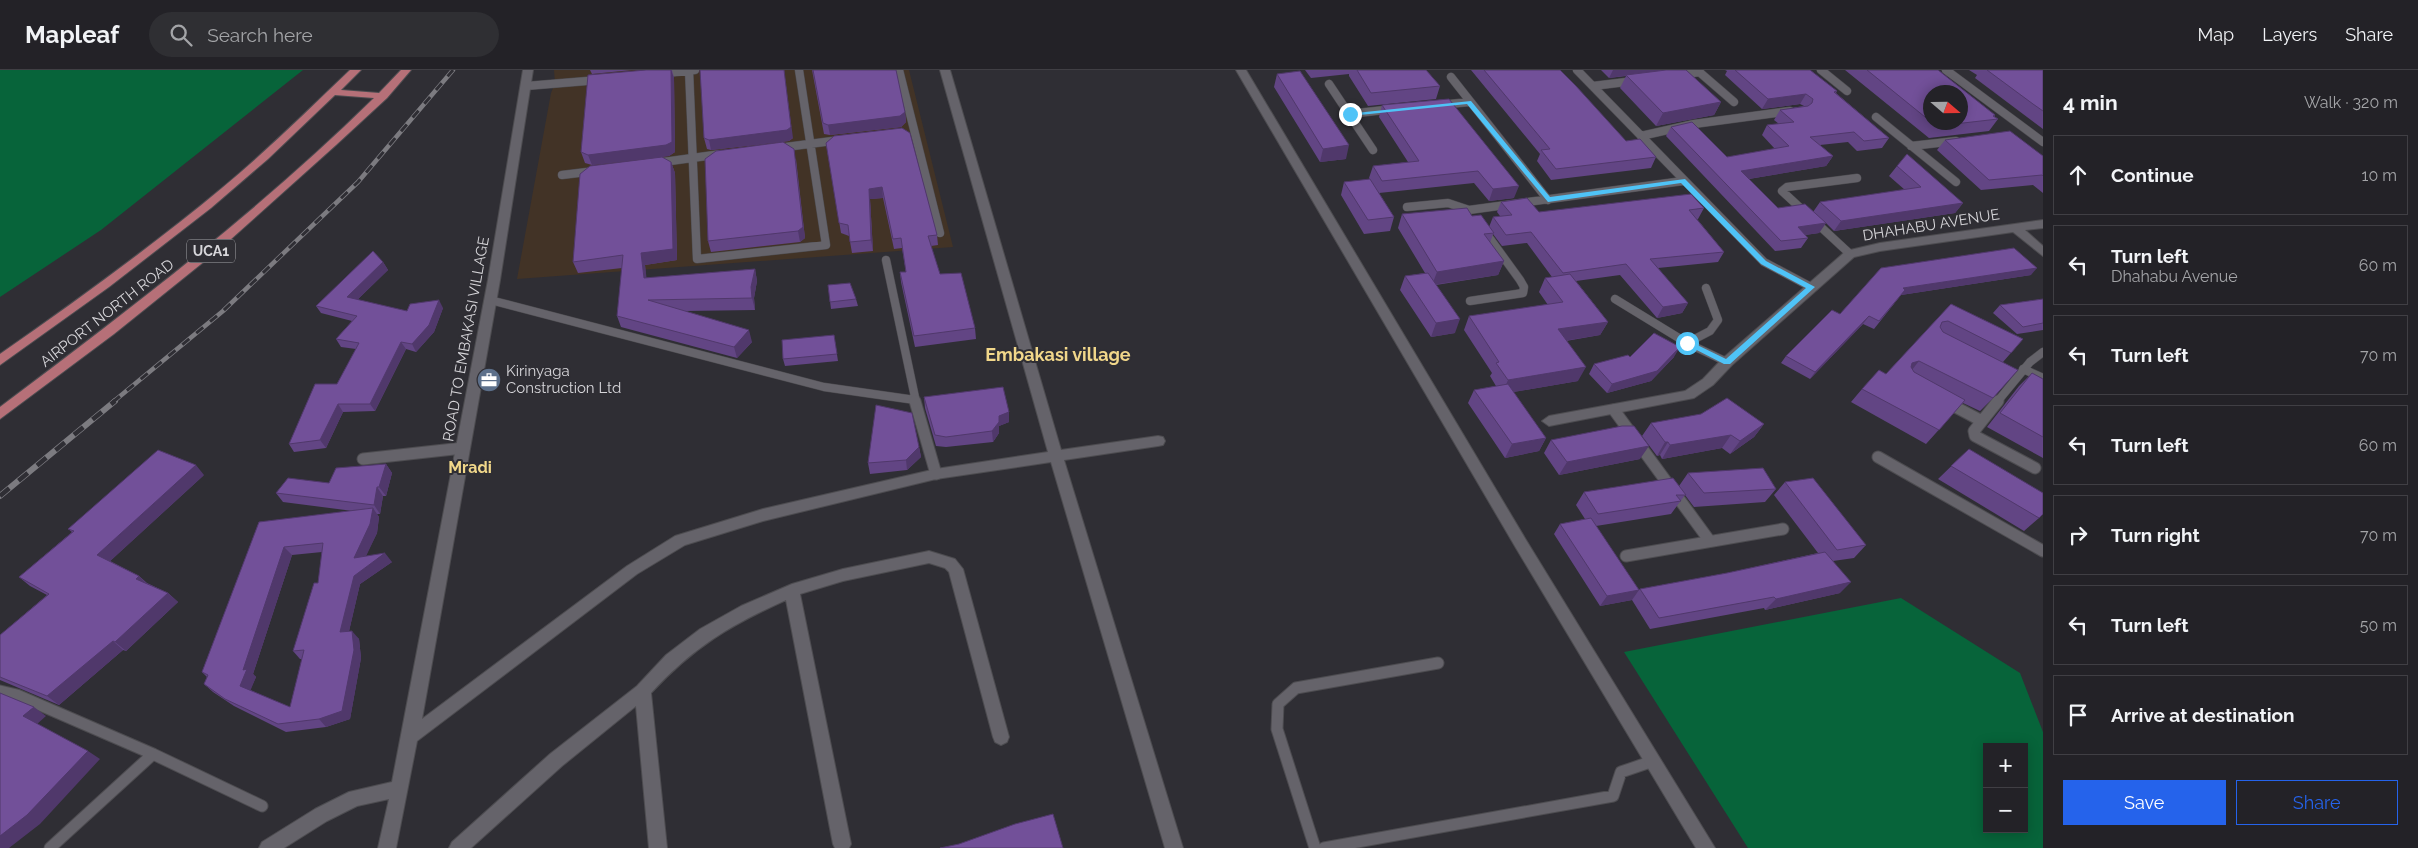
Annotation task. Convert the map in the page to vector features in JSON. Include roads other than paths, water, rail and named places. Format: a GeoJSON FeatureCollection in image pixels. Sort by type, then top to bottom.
{"type":"FeatureCollection","features":[{"type":"Feature","properties":{"kind":"main road","name":"AIRPORT NORTH ROAD"},"geometry":{"type":"LineString","coordinates":[[0,360],[81,303],[208,205],[271,151],[356,70]]}},
{"type":"Feature","properties":{"kind":"main road","name":"AIRPORT NORTH ROAD"},"geometry":{"type":"LineString","coordinates":[[0,414],[220,244],[383,96],[406,70]]}},
{"type":"Feature","properties":{"kind":"main road"},"geometry":{"type":"LineString","coordinates":[[333,92],[383,96]]}},
{"type":"Feature","properties":{"kind":"street","name":"ROAD TO EMBAKASI VILLAGE"},"geometry":{"type":"LineString","coordinates":[[387,848],[410,737],[490,300],[528,70]]}},
{"type":"Feature","properties":{"kind":"street"},"geometry":{"type":"LineString","coordinates":[[945,70],[1056,456],[1174,848]]}},
{"type":"Feature","properties":{"kind":"street"},"geometry":{"type":"LineString","coordinates":[[1241,70],[1521,544],[1706,848]]}},
{"type":"Feature","properties":{"kind":"street","name":"DHAHABU AVENUE"},"geometry":{"type":"LineString","coordinates":[[1549,421],[1688,395],[1708,382],[1727,362],[1850,254],[1880,247],[2043,224]]}},
{"type":"Feature","properties":{"kind":"street"},"geometry":{"type":"LineString","coordinates":[[2015,228],[2043,252]]}},
{"type":"Feature","properties":{"kind":"street"},"geometry":{"type":"LineString","coordinates":[[410,737],[632,570],[680,540],[763,515],[936,474],[1158,441]]}},
{"type":"Feature","properties":{"kind":"street"},"geometry":{"type":"LineString","coordinates":[[458,848],[556,760],[643,691],[672,660],[705,634],[746,611],[792,590],[843,575],[929,557],[950,563],[956,569],[1001,737]]}},
{"type":"Feature","properties":{"kind":"street"},"geometry":{"type":"LineString","coordinates":[[792,590],[842,844]]}},
{"type":"Feature","properties":{"kind":"street"},"geometry":{"type":"LineString","coordinates":[[643,691],[658,848]]}},
{"type":"Feature","properties":{"kind":"street"},"geometry":{"type":"LineString","coordinates":[[268,848],[321,815],[355,798],[400,788]]}},
{"type":"Feature","properties":{"kind":"lane"},"geometry":{"type":"LineString","coordinates":[[689,70],[697,259],[826,244],[799,70]]}},
{"type":"Feature","properties":{"kind":"lane"},"geometry":{"type":"LineString","coordinates":[[651,74],[695,70]]}},
{"type":"Feature","properties":{"kind":"lane"},"geometry":{"type":"LineString","coordinates":[[899,70],[940,233]]}},
{"type":"Feature","properties":{"kind":"lane"},"geometry":{"type":"LineString","coordinates":[[1577,70],[1683,181],[1764,262],[1811,287]]}},
{"type":"Feature","properties":{"kind":"lane"},"geometry":{"type":"LineString","coordinates":[[1822,70],[1847,91]]}},
{"type":"Feature","properties":{"kind":"lane"},"geometry":{"type":"LineString","coordinates":[[1946,70],[2043,142]]}},
{"type":"Feature","properties":{"kind":"lane"},"geometry":{"type":"LineString","coordinates":[[1670,76],[1699,71],[1734,102]]}},
{"type":"Feature","properties":{"kind":"lane"},"geometry":{"type":"LineString","coordinates":[[1451,77],[1548,200]]}},
{"type":"Feature","properties":{"kind":"lane"},"geometry":{"type":"LineString","coordinates":[[526,86],[603,79]]}},
{"type":"Feature","properties":{"kind":"lane"},"geometry":{"type":"LineString","coordinates":[[1593,86],[1642,80]]}},
{"type":"Feature","properties":{"kind":"lane"},"geometry":{"type":"LineString","coordinates":[[1329,84],[1374,150]]}},
{"type":"Feature","properties":{"kind":"lane"},"geometry":{"type":"LineString","coordinates":[[1429,106],[1469,102]]}},
{"type":"Feature","properties":{"kind":"lane"},"geometry":{"type":"LineString","coordinates":[[1350,114],[1399,109]]}},
{"type":"Feature","properties":{"kind":"lane"},"geometry":{"type":"LineString","coordinates":[[1641,136],[1694,124],[1801,110]]}},
{"type":"Feature","properties":{"kind":"lane"},"geometry":{"type":"LineString","coordinates":[[1876,118],[1956,182]]}},
{"type":"Feature","properties":{"kind":"lane"},"geometry":{"type":"LineString","coordinates":[[904,132],[913,131]]}},
{"type":"Feature","properties":{"kind":"lane"},"geometry":{"type":"LineString","coordinates":[[2019,133],[2028,132]]}},
{"type":"Feature","properties":{"kind":"lane"},"geometry":{"type":"LineString","coordinates":[[771,148],[848,139]]}},
{"type":"Feature","properties":{"kind":"lane"},"geometry":{"type":"LineString","coordinates":[[1911,146],[1970,139]]}},
{"type":"Feature","properties":{"kind":"lane"},"geometry":{"type":"LineString","coordinates":[[646,164],[732,153]]}},
{"type":"Feature","properties":{"kind":"lane"},"geometry":{"type":"LineString","coordinates":[[562,175],[608,169]]}},
{"type":"Feature","properties":{"kind":"lane"},"geometry":{"type":"LineString","coordinates":[[1850,254],[1782,191],[1787,187],[1857,178]]}},
{"type":"Feature","properties":{"kind":"lane"},"geometry":{"type":"LineString","coordinates":[[1407,208],[1448,203],[1469,210],[1683,181]]}},
{"type":"Feature","properties":{"kind":"lane"},"geometry":{"type":"LineString","coordinates":[[1469,210],[1524,287],[1523,292],[1517,295],[1470,301]]}},
{"type":"Feature","properties":{"kind":"lane"},"geometry":{"type":"LineString","coordinates":[[886,260],[915,400],[936,474]]}},
{"type":"Feature","properties":{"kind":"lane"},"geometry":{"type":"LineString","coordinates":[[1687,343],[1710,330],[1718,320],[1706,288]]}},
{"type":"Feature","properties":{"kind":"lane"},"geometry":{"type":"LineString","coordinates":[[1615,299],[1687,343],[1727,362]]}},
{"type":"Feature","properties":{"kind":"lane"},"geometry":{"type":"LineString","coordinates":[[490,300],[824,387],[915,400]]}},
{"type":"Feature","properties":{"kind":"lane"},"geometry":{"type":"LineString","coordinates":[[2034,468],[1975,436],[1974,431],[1980,420],[2011,380],[2036,355],[2043,352]]}},
{"type":"Feature","properties":{"kind":"lane"},"geometry":{"type":"LineString","coordinates":[[2023,369],[2043,378]]}},
{"type":"Feature","properties":{"kind":"lane"},"geometry":{"type":"LineString","coordinates":[[1939,398],[1980,420]]}},
{"type":"Feature","properties":{"kind":"lane"},"geometry":{"type":"LineString","coordinates":[[1614,410],[1710,540]]}},
{"type":"Feature","properties":{"kind":"lane"},"geometry":{"type":"LineString","coordinates":[[363,459],[463,448]]}},
{"type":"Feature","properties":{"kind":"lane"},"geometry":{"type":"LineString","coordinates":[[1878,457],[2043,551]]}},
{"type":"Feature","properties":{"kind":"lane"},"geometry":{"type":"LineString","coordinates":[[1626,556],[1710,540],[1783,529]]}},
{"type":"Feature","properties":{"kind":"lane"},"geometry":{"type":"LineString","coordinates":[[1315,848],[1277,729],[1278,704],[1296,688],[1438,663]]}},
{"type":"Feature","properties":{"kind":"lane"},"geometry":{"type":"LineString","coordinates":[[0,691],[17,695],[153,754],[262,806]]}},
{"type":"Feature","properties":{"kind":"lane"},"geometry":{"type":"LineString","coordinates":[[50,848],[153,754]]}},
{"type":"Feature","properties":{"kind":"lane"},"geometry":{"type":"LineString","coordinates":[[1324,848],[1613,796],[1621,772],[1653,761]]}},
{"type":"Feature","properties":{"kind":"railway"},"geometry":{"type":"LineString","coordinates":[[113,402],[223,311],[358,182],[453,70]]}},
{"type":"Feature","properties":{"kind":"railway"},"geometry":{"type":"LineString","coordinates":[[0,496],[115,401]]}},
{"type":"Feature","properties":{"kind":"place","name":"Kirinyaga Construction Ltd"},"geometry":{"type":"Point","coordinates":[489,380]}},
{"type":"Feature","properties":{"kind":"district","name":"Embakasi village"},"geometry":{"type":"Point","coordinates":[1058,355]}},
{"type":"Feature","properties":{"kind":"district","name":"Mradi"},"geometry":{"type":"Point","coordinates":[470,467]}}]}
